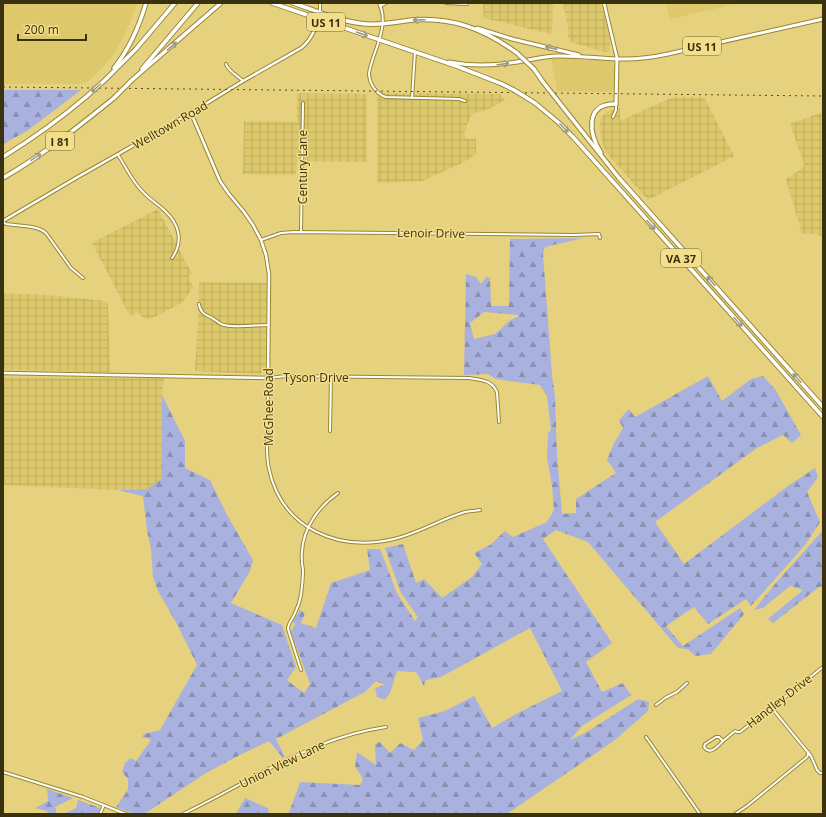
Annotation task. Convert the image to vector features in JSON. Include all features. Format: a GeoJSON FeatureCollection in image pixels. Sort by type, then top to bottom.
{"type":"FeatureCollection","features":[{"type":"Feature","properties":{"kind":"highway"},"geometry":{"type":"LineString","coordinates":[[106,79],[130,45],[138,28],[146,3]]}},
{"type":"Feature","properties":{"kind":"highway","name":"I 81"},"geometry":{"type":"LineString","coordinates":[[3,157],[51,125],[86,97],[136,49],[175,3]]}},
{"type":"Feature","properties":{"kind":"highway","name":"I 81"},"geometry":{"type":"LineString","coordinates":[[3,178],[55,144],[114,98],[132,80],[198,3]]}},
{"type":"Feature","properties":{"kind":"highway"},"geometry":{"type":"LineString","coordinates":[[132,80],[221,3]]}},
{"type":"Feature","properties":{"kind":"highway","name":"US 11"},"geometry":{"type":"LineString","coordinates":[[272,3],[430,58]]}},
{"type":"Feature","properties":{"kind":"highway","name":"US 11"},"geometry":{"type":"LineString","coordinates":[[293,3],[349,22],[382,24],[428,20],[456,23]]}},
{"type":"Feature","properties":{"kind":"highway","name":"VA 37"},"geometry":{"type":"LineString","coordinates":[[456,23],[471,27],[490,35],[517,53],[534,69],[619,178],[823,407]]}},
{"type":"Feature","properties":{"kind":"highway","name":"VA 37"},"geometry":{"type":"LineString","coordinates":[[430,58],[474,73],[522,94],[559,123],[823,417]]}},
{"type":"Feature","properties":{"kind":"highway"},"geometry":{"type":"LineString","coordinates":[[616,104],[604,105],[594,113],[592,122],[594,138],[598,148],[652,216]]}},
{"type":"Feature","properties":{"kind":"main road","name":"US 11"},"geometry":{"type":"LineString","coordinates":[[430,58],[460,64],[481,66],[504,64],[550,56],[645,58],[823,19]]}},
{"type":"Feature","properties":{"kind":"main road","name":"US 11"},"geometry":{"type":"LineString","coordinates":[[456,23],[465,24],[512,39],[589,57]]}},
{"type":"Feature","properties":{"kind":"main road"},"geometry":{"type":"LineString","coordinates":[[616,104],[617,58]]}},
{"type":"Feature","properties":{"kind":"street"},"geometry":{"type":"LineString","coordinates":[[320,3],[320,12]]}},
{"type":"Feature","properties":{"kind":"street"},"geometry":{"type":"LineString","coordinates":[[386,3],[380,4],[382,11],[382,24],[370,72],[370,79],[373,87],[379,94],[386,97],[460,99],[465,101]]}},
{"type":"Feature","properties":{"kind":"street"},"geometry":{"type":"LineString","coordinates":[[446,3],[467,4]]}},
{"type":"Feature","properties":{"kind":"street"},"geometry":{"type":"LineString","coordinates":[[604,3],[617,58]]}},
{"type":"Feature","properties":{"kind":"street","name":"Welltown Road"},"geometry":{"type":"LineString","coordinates":[[3,222],[303,46],[308,42],[313,34],[320,12]]}},
{"type":"Feature","properties":{"kind":"street"},"geometry":{"type":"LineString","coordinates":[[412,98],[415,52]]}},
{"type":"Feature","properties":{"kind":"street"},"geometry":{"type":"LineString","coordinates":[[226,64],[227,68],[243,81]]}},
{"type":"Feature","properties":{"kind":"street","name":"Century Lane"},"geometry":{"type":"LineString","coordinates":[[301,232],[303,103]]}},
{"type":"Feature","properties":{"kind":"street"},"geometry":{"type":"LineString","coordinates":[[613,117],[616,110],[616,104]]}},
{"type":"Feature","properties":{"kind":"street","name":"McGhee Road"},"geometry":{"type":"LineString","coordinates":[[191,113],[220,181],[253,225],[261,240],[266,255],[268,268],[267,458],[271,476],[276,490],[282,500],[294,515],[308,527],[322,535],[343,541],[362,543],[378,542],[404,537],[454,516],[480,510]]}},
{"type":"Feature","properties":{"kind":"street"},"geometry":{"type":"LineString","coordinates":[[118,155],[139,188],[164,210],[174,223],[179,234],[179,240],[177,250],[172,258]]}},
{"type":"Feature","properties":{"kind":"street"},"geometry":{"type":"LineString","coordinates":[[3,222],[6,224],[37,228],[44,232],[70,268],[84,278]]}},
{"type":"Feature","properties":{"kind":"street","name":"Lenoir Drive"},"geometry":{"type":"LineString","coordinates":[[261,240],[281,233],[301,232],[599,234],[600,238]]}},
{"type":"Feature","properties":{"kind":"street"},"geometry":{"type":"LineString","coordinates":[[199,304],[200,309],[204,314],[223,325],[233,326],[268,324]]}},
{"type":"Feature","properties":{"kind":"street","name":"Tyson Drive"},"geometry":{"type":"LineString","coordinates":[[3,373],[268,378],[286,376],[469,378],[486,380],[492,384],[497,392],[500,422]]}},
{"type":"Feature","properties":{"kind":"street"},"geometry":{"type":"LineString","coordinates":[[330,431],[331,377]]}},
{"type":"Feature","properties":{"kind":"street"},"geometry":{"type":"LineString","coordinates":[[301,670],[288,629],[298,606],[301,593],[303,579],[303,542],[308,527],[321,508],[338,493]]}},
{"type":"Feature","properties":{"kind":"street","name":"Handley Drive"},"geometry":{"type":"LineString","coordinates":[[723,741],[719,737],[716,737],[705,744],[705,748],[709,751],[717,748],[735,731],[740,732],[768,710],[774,708],[776,704],[823,667]]}},
{"type":"Feature","properties":{"kind":"street"},"geometry":{"type":"LineString","coordinates":[[656,706],[665,698],[677,692],[687,683]]}},
{"type":"Feature","properties":{"kind":"street"},"geometry":{"type":"LineString","coordinates":[[774,708],[808,752],[817,770],[823,773]]}},
{"type":"Feature","properties":{"kind":"street","name":"Union View Lane"},"geometry":{"type":"LineString","coordinates":[[183,814],[306,750],[352,734],[386,727]]}},
{"type":"Feature","properties":{"kind":"street"},"geometry":{"type":"LineString","coordinates":[[646,737],[700,814]]}},
{"type":"Feature","properties":{"kind":"street"},"geometry":{"type":"LineString","coordinates":[[734,814],[747,806],[807,757],[808,752]]}},
{"type":"Feature","properties":{"kind":"street"},"geometry":{"type":"LineString","coordinates":[[3,772],[67,792],[126,814]]}},
{"type":"Feature","properties":{"kind":"street"},"geometry":{"type":"LineString","coordinates":[[100,814],[104,805]]}},
{"type":"Feature","properties":{"kind":"shaded area"},"geometry":{"type":"Polygon","coordinates":[[[3,3],[137,3],[126,33],[114,54],[91,79],[85,83],[3,84],[3,3]]]}},
{"type":"Feature","properties":{"kind":"shaded area"},"geometry":{"type":"Polygon","coordinates":[[[483,3],[553,3],[552,34],[484,18],[483,3]]]}},
{"type":"Feature","properties":{"kind":"shaded area"},"geometry":{"type":"Polygon","coordinates":[[[563,3],[601,3],[610,40],[609,51],[601,51],[571,42],[568,36],[568,27],[563,3]]]}},
{"type":"Feature","properties":{"kind":"shaded area"},"geometry":{"type":"Polygon","coordinates":[[[666,3],[739,3],[670,19],[666,3]]]}},
{"type":"Feature","properties":{"kind":"shaded area"},"geometry":{"type":"Polygon","coordinates":[[[565,57],[610,61],[613,63],[614,92],[557,91],[551,59],[565,57]]]}},
{"type":"Feature","properties":{"kind":"shaded area"},"geometry":{"type":"Polygon","coordinates":[[[297,93],[367,94],[367,162],[297,161],[296,175],[243,174],[244,121],[297,122],[297,93]]]}},
{"type":"Feature","properties":{"kind":"shaded area"},"geometry":{"type":"Polygon","coordinates":[[[377,93],[500,94],[505,100],[487,110],[472,114],[464,135],[468,139],[476,138],[476,154],[469,159],[422,181],[377,183],[377,93]]]}},
{"type":"Feature","properties":{"kind":"shaded area"},"geometry":{"type":"Polygon","coordinates":[[[673,97],[704,97],[734,156],[648,200],[605,151],[601,138],[601,117],[607,112],[620,108],[620,121],[673,97]]]}},
{"type":"Feature","properties":{"kind":"shaded area"},"geometry":{"type":"Polygon","coordinates":[[[823,112],[823,237],[815,234],[802,234],[786,179],[803,168],[804,164],[790,124],[823,112]]]}},
{"type":"Feature","properties":{"kind":"shaded area"},"geometry":{"type":"Polygon","coordinates":[[[158,209],[192,274],[188,276],[193,287],[183,302],[151,319],[142,317],[138,312],[130,316],[92,243],[158,209]]]}},
{"type":"Feature","properties":{"kind":"shaded area"},"geometry":{"type":"Polygon","coordinates":[[[199,282],[267,283],[265,370],[259,374],[195,371],[199,282]]]}},
{"type":"Feature","properties":{"kind":"shaded area"},"geometry":{"type":"Polygon","coordinates":[[[3,293],[46,295],[105,301],[108,304],[110,372],[3,370],[3,293]]]}},
{"type":"Feature","properties":{"kind":"shaded area"},"geometry":{"type":"Polygon","coordinates":[[[3,377],[164,378],[162,395],[161,479],[148,489],[117,490],[3,485],[3,377]]]}},
{"type":"Feature","properties":{"kind":"green space"},"geometry":{"type":"Polygon","coordinates":[[[3,90],[81,90],[27,131],[3,144],[3,90]]]}},
{"type":"Feature","properties":{"kind":"green space"},"geometry":{"type":"Polygon","coordinates":[[[583,238],[545,247],[543,254],[555,397],[557,454],[562,514],[576,513],[576,499],[616,473],[607,460],[614,443],[623,428],[619,420],[629,409],[635,417],[708,376],[722,401],[751,379],[763,376],[775,389],[801,435],[792,443],[783,435],[757,448],[655,522],[684,564],[788,486],[815,468],[818,477],[807,492],[820,522],[806,544],[751,606],[746,599],[708,624],[694,607],[666,626],[683,646],[740,608],[744,614],[711,654],[696,656],[687,649],[678,648],[588,542],[556,530],[543,539],[612,643],[586,662],[602,692],[623,683],[631,695],[582,726],[570,740],[587,732],[638,699],[649,702],[648,711],[615,740],[507,814],[288,814],[300,782],[360,785],[363,779],[355,766],[357,752],[376,765],[375,744],[380,742],[390,753],[400,743],[414,750],[423,740],[418,718],[445,711],[474,696],[492,728],[562,691],[530,628],[441,677],[426,680],[424,686],[416,672],[397,671],[391,690],[385,700],[377,697],[375,688],[385,685],[376,681],[365,692],[276,739],[285,757],[283,758],[269,741],[206,773],[144,814],[133,814],[116,807],[128,790],[128,779],[122,772],[125,763],[131,758],[136,761],[151,740],[142,737],[144,734],[160,730],[197,665],[178,626],[158,591],[153,577],[151,549],[143,496],[117,490],[148,489],[161,479],[162,395],[185,441],[185,468],[210,480],[226,513],[253,560],[250,571],[231,603],[282,625],[296,667],[287,680],[304,693],[310,684],[291,632],[295,624],[293,621],[300,610],[305,613],[301,623],[316,628],[331,583],[370,570],[367,549],[380,549],[397,593],[415,621],[418,617],[401,593],[385,548],[403,544],[416,583],[424,579],[442,598],[472,577],[482,564],[474,553],[490,545],[505,531],[513,537],[547,522],[554,510],[547,457],[548,433],[551,430],[547,396],[540,385],[496,379],[488,374],[464,375],[466,274],[476,277],[481,284],[486,277],[490,278],[491,306],[509,306],[510,239],[583,238]],[[484,312],[470,323],[474,339],[495,334],[509,321],[519,316],[484,312]]]}},
{"type":"Feature","properties":{"kind":"green space"},"geometry":{"type":"Polygon","coordinates":[[[823,530],[823,586],[819,587],[773,623],[768,619],[803,590],[790,586],[763,608],[754,610],[775,584],[823,530]]]}},
{"type":"Feature","properties":{"kind":"green space"},"geometry":{"type":"Polygon","coordinates":[[[47,789],[73,798],[55,807],[57,814],[48,814],[47,811],[35,808],[48,801],[47,789]]]}},
{"type":"Feature","properties":{"kind":"green space"},"geometry":{"type":"Polygon","coordinates":[[[245,798],[268,808],[269,814],[236,814],[245,798]]]}},
{"type":"Feature","properties":{"kind":"green space"},"geometry":{"type":"Polygon","coordinates":[[[78,800],[100,808],[98,814],[63,814],[76,808],[78,800]]]}},
{"type":"Feature","properties":{"kind":"railway"},"geometry":{"type":"LineString","coordinates":[[3,87],[823,96]]}}]}
